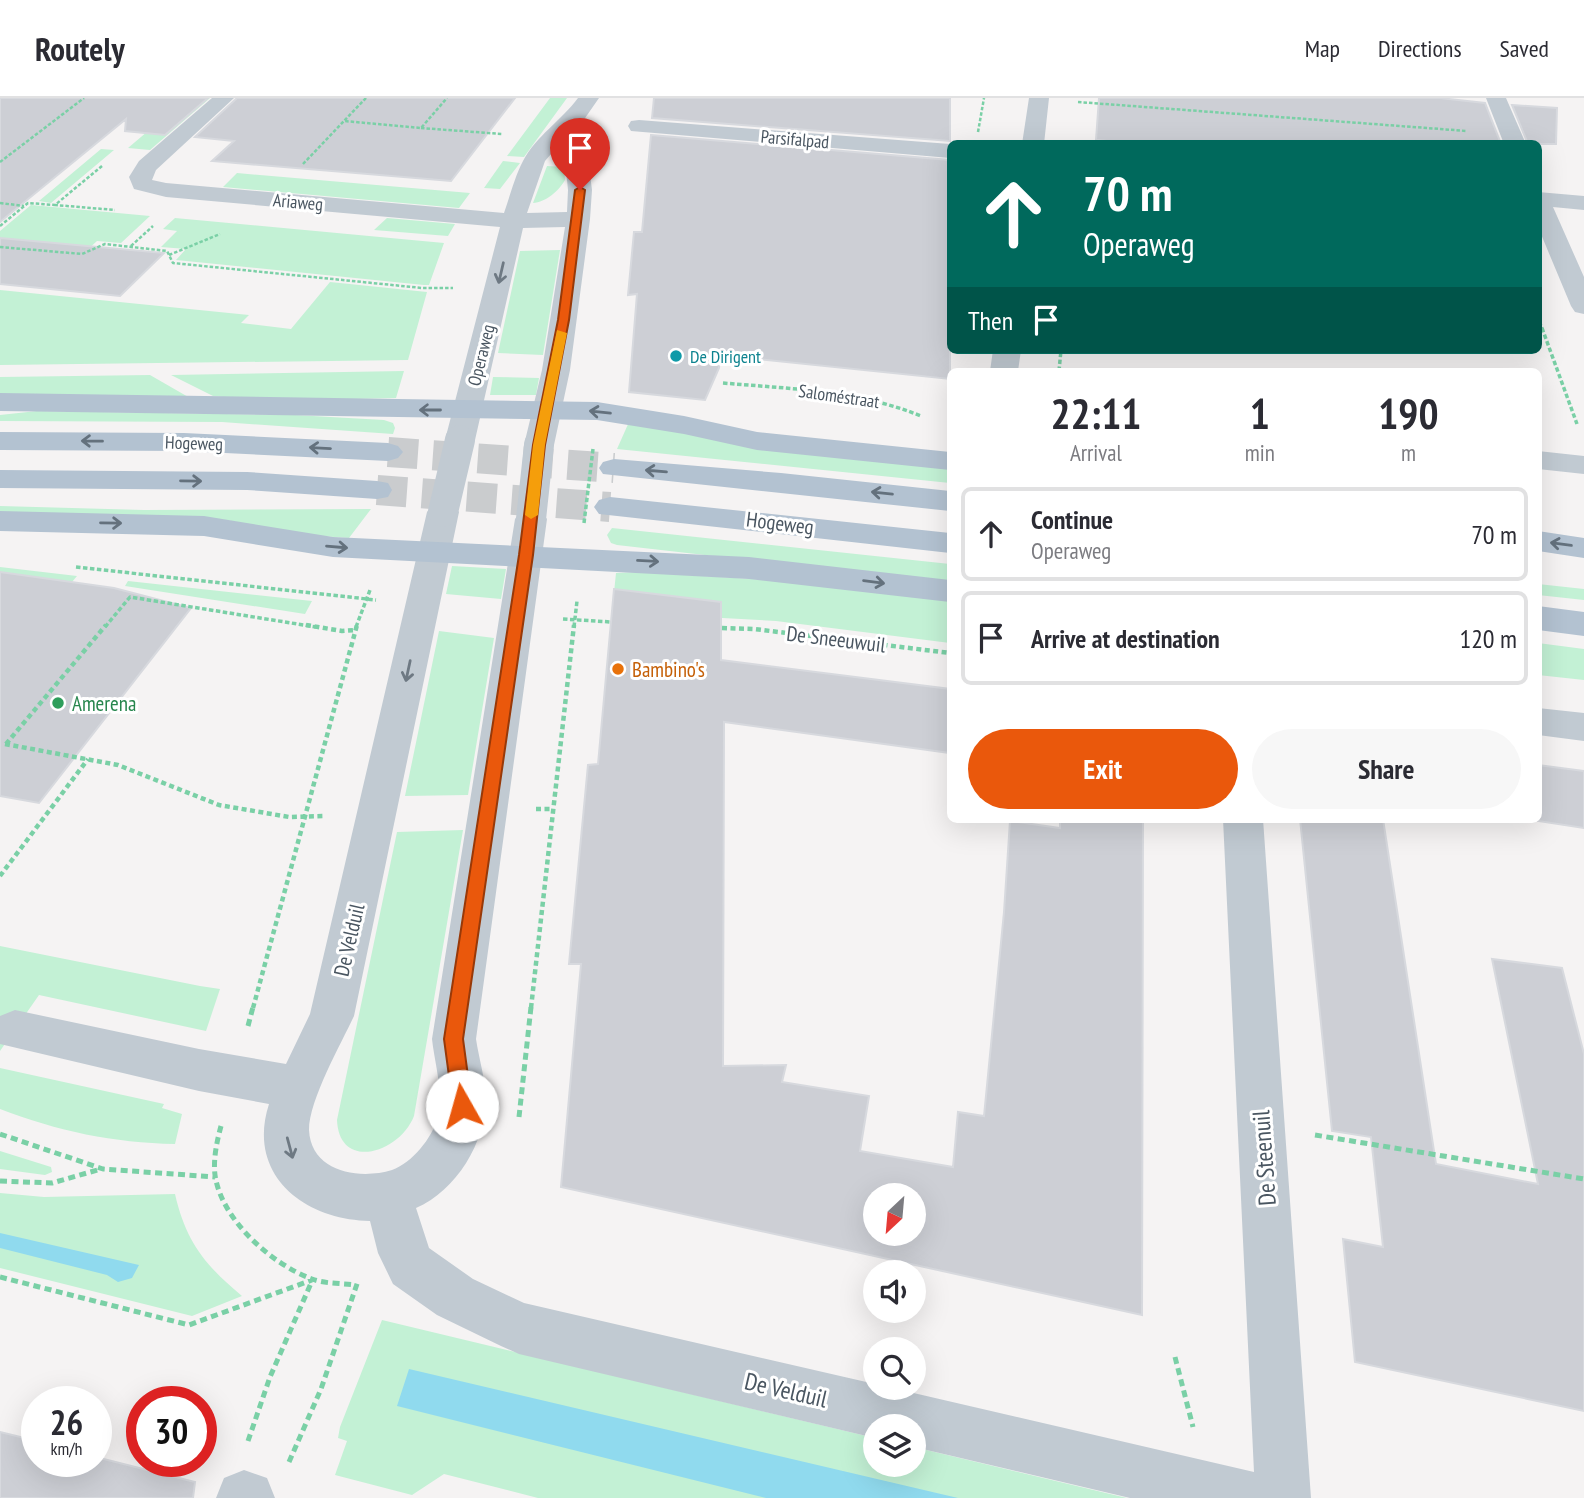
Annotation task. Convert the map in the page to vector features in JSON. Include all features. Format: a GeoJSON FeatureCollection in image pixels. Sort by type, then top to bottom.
{"type":"FeatureCollection","features":[{"type":"Feature","properties":{"kind":"main road"},"geometry":{"type":"LineString","coordinates":[[0,402],[597,411],[673,423],[757,441],[947,461]]}},
{"type":"Feature","properties":{"kind":"main road","name":"Hogeweg"},"geometry":{"type":"LineString","coordinates":[[0,441],[198,443],[388,452]]}},
{"type":"Feature","properties":{"kind":"main road","name":"Hogeweg"},"geometry":{"type":"LineString","coordinates":[[603,458],[947,501]]}},
{"type":"Feature","properties":{"kind":"main road","name":"Hogeweg"},"geometry":{"type":"LineString","coordinates":[[0,479],[247,481],[377,490]]}},
{"type":"Feature","properties":{"kind":"main road","name":"Hogeweg"},"geometry":{"type":"LineString","coordinates":[[597,515],[722,517],[947,543]]}},
{"type":"Feature","properties":{"kind":"main road"},"geometry":{"type":"LineString","coordinates":[[0,521],[204,526],[247,531],[323,546],[749,568],[947,591]]}},
{"type":"Feature","properties":{"kind":"main road"},"geometry":{"type":"LineString","coordinates":[[1542,542],[1584,548]]}},
{"type":"Feature","properties":{"kind":"main road"},"geometry":{"type":"LineString","coordinates":[[1542,568],[1584,573]]}},
{"type":"Feature","properties":{"kind":"street","name":"Ariaweg"},"geometry":{"type":"LineString","coordinates":[[224,98],[147,166],[142,172],[142,184],[166,190],[513,221],[578,219]]}},
{"type":"Feature","properties":{"kind":"street","name":"Operaweg"},"geometry":{"type":"LineString","coordinates":[[423,605],[433,552],[513,221],[534,161],[546,144],[572,121],[589,98]]}},
{"type":"Feature","properties":{"kind":"street"},"geometry":{"type":"LineString","coordinates":[[1496,98],[1513,139]]}},
{"type":"Feature","properties":{"kind":"street"},"geometry":{"type":"LineString","coordinates":[[1034,140],[1039,99]]}},
{"type":"Feature","properties":{"kind":"street"},"geometry":{"type":"LineString","coordinates":[[526,555],[539,445],[578,219],[580,190],[572,121]]}},
{"type":"Feature","properties":{"kind":"street","name":"Parsifalpad"},"geometry":{"type":"LineString","coordinates":[[639,126],[947,151]]}},
{"type":"Feature","properties":{"kind":"street"},"geometry":{"type":"LineString","coordinates":[[1542,199],[1584,203]]}},
{"type":"Feature","properties":{"kind":"street"},"geometry":{"type":"LineString","coordinates":[[1542,208],[1584,306]]}},
{"type":"Feature","properties":{"kind":"street"},"geometry":{"type":"LineString","coordinates":[[1542,460],[1584,465]]}},
{"type":"Feature","properties":{"kind":"street","name":"De Velduil"},"geometry":{"type":"LineString","coordinates":[[423,605],[332,1016],[299,1088],[286,1128],[297,1170],[312,1184],[331,1194],[356,1199],[388,1194],[412,1185],[441,1159],[454,1136],[462,1106],[454,1039],[526,555]]}},
{"type":"Feature","properties":{"kind":"street"},"geometry":{"type":"LineString","coordinates":[[1542,722],[1584,727]]}},
{"type":"Feature","properties":{"kind":"street","name":"De Steenuil"},"geometry":{"type":"LineString","coordinates":[[1243,823],[1283,1498]]}},
{"type":"Feature","properties":{"kind":"street"},"geometry":{"type":"LineString","coordinates":[[15,1030],[234,1077],[299,1088]]}},
{"type":"Feature","properties":{"kind":"street","name":"De Velduil"},"geometry":{"type":"LineString","coordinates":[[388,1194],[403,1253],[411,1266],[455,1297],[519,1328],[1250,1498]]}},
{"type":"Feature","properties":{"kind":"path"},"geometry":{"type":"LineString","coordinates":[[0,162],[84,98]]}},
{"type":"Feature","properties":{"kind":"path"},"geometry":{"type":"LineString","coordinates":[[302,166],[366,98]]}},
{"type":"Feature","properties":{"kind":"path"},"geometry":{"type":"LineString","coordinates":[[421,128],[447,98]]}},
{"type":"Feature","properties":{"kind":"path"},"geometry":{"type":"LineString","coordinates":[[978,132],[984,98]]}},
{"type":"Feature","properties":{"kind":"path"},"geometry":{"type":"LineString","coordinates":[[1039,99],[1513,139]]}},
{"type":"Feature","properties":{"kind":"path"},"geometry":{"type":"LineString","coordinates":[[344,121],[504,135]]}},
{"type":"Feature","properties":{"kind":"path"},"geometry":{"type":"LineString","coordinates":[[0,203],[24,206]]}},
{"type":"Feature","properties":{"kind":"path"},"geometry":{"type":"LineString","coordinates":[[0,226],[28,203],[55,205]]}},
{"type":"Feature","properties":{"kind":"path"},"geometry":{"type":"LineString","coordinates":[[169,255],[227,231]]}},
{"type":"Feature","properties":{"kind":"path"},"geometry":{"type":"LineString","coordinates":[[0,247],[82,254],[105,244],[167,251],[173,263],[422,288],[453,288]]}},
{"type":"Feature","properties":{"kind":"path"},"geometry":{"type":"LineString","coordinates":[[1542,328],[1580,432]]}},
{"type":"Feature","properties":{"kind":"path","name":"Saloméstraat"},"geometry":{"type":"LineString","coordinates":[[723,383],[883,401],[926,418]]}},
{"type":"Feature","properties":{"kind":"path"},"geometry":{"type":"LineString","coordinates":[[597,515],[603,458]]}},
{"type":"Feature","properties":{"kind":"path"},"geometry":{"type":"LineString","coordinates":[[65,565],[367,599],[355,630],[216,1145],[215,1177],[229,1209],[247,1233],[272,1257],[313,1280],[355,1284],[321,1389],[288,1463],[245,1498]]}},
{"type":"Feature","properties":{"kind":"path"},"geometry":{"type":"LineString","coordinates":[[159,783],[118,765],[5,744],[130,597],[342,631],[355,630]]}},
{"type":"Feature","properties":{"kind":"path"},"geometry":{"type":"LineString","coordinates":[[518,1119],[575,620],[611,622]]}},
{"type":"Feature","properties":{"kind":"path","name":"De Sneeuwuil"},"geometry":{"type":"LineString","coordinates":[[722,628],[754,629],[947,653]]}},
{"type":"Feature","properties":{"kind":"path"},"geometry":{"type":"LineString","coordinates":[[0,876],[89,759]]}},
{"type":"Feature","properties":{"kind":"path"},"geometry":{"type":"LineString","coordinates":[[1262,1127],[1584,1179]]}},
{"type":"Feature","properties":{"kind":"path"},"geometry":{"type":"LineString","coordinates":[[0,1134],[103,1169],[215,1177]]}},
{"type":"Feature","properties":{"kind":"path"},"geometry":{"type":"LineString","coordinates":[[0,1181],[26,1186],[59,1184],[103,1169]]}},
{"type":"Feature","properties":{"kind":"path"},"geometry":{"type":"LineString","coordinates":[[0,1278],[189,1325],[313,1280]]}},
{"type":"Feature","properties":{"kind":"path"},"geometry":{"type":"LineString","coordinates":[[245,1498],[244,1453],[270,1377],[313,1280]]}},
{"type":"Feature","properties":{"kind":"green space"},"geometry":{"type":"Polygon","coordinates":[[[187,98],[210,98],[150,150],[128,148],[187,98]]]}},
{"type":"Feature","properties":{"kind":"green space"},"geometry":{"type":"Polygon","coordinates":[[[550,98],[567,98],[524,157],[507,156],[550,98]]]}},
{"type":"Feature","properties":{"kind":"green space"},"geometry":{"type":"Polygon","coordinates":[[[101,149],[114,150],[51,203],[39,201],[101,149]]]}},
{"type":"Feature","properties":{"kind":"green space"},"geometry":{"type":"Polygon","coordinates":[[[503,161],[520,163],[500,189],[484,188],[503,161]]]}},
{"type":"Feature","properties":{"kind":"green space"},"geometry":{"type":"Polygon","coordinates":[[[547,166],[564,167],[565,180],[552,195],[533,203],[547,166]]]}},
{"type":"Feature","properties":{"kind":"green space"},"geometry":{"type":"Polygon","coordinates":[[[237,173],[470,193],[459,208],[223,187],[237,173]]]}},
{"type":"Feature","properties":{"kind":"green space"},"geometry":{"type":"Polygon","coordinates":[[[31,205],[150,216],[121,243],[97,241],[85,252],[0,244],[0,231],[31,205]]]}},
{"type":"Feature","properties":{"kind":"green space"},"geometry":{"type":"Polygon","coordinates":[[[175,218],[444,243],[429,285],[424,285],[176,260],[186,249],[161,247],[177,231],[163,229],[175,218]]]}},
{"type":"Feature","properties":{"kind":"green space"},"geometry":{"type":"Polygon","coordinates":[[[387,218],[455,224],[448,236],[374,230],[387,218]]]}},
{"type":"Feature","properties":{"kind":"green space"},"geometry":{"type":"Polygon","coordinates":[[[560,250],[543,355],[498,353],[520,251],[560,250]]]}},
{"type":"Feature","properties":{"kind":"green space"},"geometry":{"type":"Polygon","coordinates":[[[330,282],[427,292],[408,360],[0,365],[0,290],[249,315],[241,323],[291,329],[330,282]]]}},
{"type":"Feature","properties":{"kind":"green space"},"geometry":{"type":"Polygon","coordinates":[[[404,371],[396,398],[265,401],[213,396],[171,375],[404,371]]]}},
{"type":"Feature","properties":{"kind":"green space"},"geometry":{"type":"Polygon","coordinates":[[[150,375],[190,398],[0,396],[0,377],[150,375]]]}},
{"type":"Feature","properties":{"kind":"green space"},"geometry":{"type":"Polygon","coordinates":[[[493,377],[539,378],[536,395],[490,395],[493,377]]]}},
{"type":"Feature","properties":{"kind":"green space"},"geometry":{"type":"Polygon","coordinates":[[[37,411],[295,415],[384,420],[393,423],[395,428],[393,434],[222,422],[0,421],[0,415],[37,411]]]}},
{"type":"Feature","properties":{"kind":"green space"},"geometry":{"type":"Polygon","coordinates":[[[629,422],[852,456],[947,467],[947,483],[617,449],[629,422]]]}},
{"type":"Feature","properties":{"kind":"green space"},"geometry":{"type":"Polygon","coordinates":[[[0,506],[144,510],[371,509],[349,538],[305,535],[226,520],[0,513],[0,506]]]}},
{"type":"Feature","properties":{"kind":"green space"},"geometry":{"type":"Polygon","coordinates":[[[612,528],[947,564],[947,583],[617,545],[611,543],[607,535],[612,528]]]}},
{"type":"Feature","properties":{"kind":"green space"},"geometry":{"type":"Polygon","coordinates":[[[452,566],[506,569],[501,599],[446,594],[452,566]]]}},
{"type":"Feature","properties":{"kind":"green space"},"geometry":{"type":"Polygon","coordinates":[[[0,567],[77,576],[61,595],[0,585],[0,567]]]}},
{"type":"Feature","properties":{"kind":"green space"},"geometry":{"type":"Polygon","coordinates":[[[616,573],[799,582],[947,600],[947,643],[776,621],[612,612],[616,573]]]}},
{"type":"Feature","properties":{"kind":"green space"},"geometry":{"type":"Polygon","coordinates":[[[128,581],[312,601],[305,614],[125,586],[128,581]]]}},
{"type":"Feature","properties":{"kind":"green space"},"geometry":{"type":"Polygon","coordinates":[[[1542,584],[1584,589],[1584,600],[1542,595],[1542,584]]]}},
{"type":"Feature","properties":{"kind":"green space"},"geometry":{"type":"Polygon","coordinates":[[[439,631],[494,638],[468,795],[405,796],[439,631]]]}},
{"type":"Feature","properties":{"kind":"green space"},"geometry":{"type":"Polygon","coordinates":[[[1542,644],[1584,649],[1584,680],[1542,675],[1542,644]]]}},
{"type":"Feature","properties":{"kind":"green space"},"geometry":{"type":"Polygon","coordinates":[[[463,830],[414,1116],[396,1140],[371,1151],[358,1151],[348,1146],[340,1136],[337,1120],[397,832],[463,830]]]}},
{"type":"Feature","properties":{"kind":"green space"},"geometry":{"type":"Polygon","coordinates":[[[0,946],[220,989],[206,1031],[39,995],[0,1051],[0,946]]]}},
{"type":"Feature","properties":{"kind":"green space"},"geometry":{"type":"Polygon","coordinates":[[[0,1068],[164,1104],[162,1108],[182,1114],[175,1144],[86,1134],[43,1124],[0,1109],[0,1068]]]}},
{"type":"Feature","properties":{"kind":"green space"},"geometry":{"type":"Polygon","coordinates":[[[0,1151],[51,1167],[52,1172],[45,1175],[0,1169],[0,1151]]]}},
{"type":"Feature","properties":{"kind":"green space"},"geometry":{"type":"Polygon","coordinates":[[[0,1193],[44,1197],[175,1194],[191,1239],[207,1263],[242,1296],[192,1316],[0,1268],[0,1193]]]}},
{"type":"Feature","properties":{"kind":"green space"},"geometry":{"type":"Polygon","coordinates":[[[382,1320],[863,1435],[863,1477],[926,1477],[926,1450],[1127,1498],[538,1498],[444,1474],[412,1495],[335,1475],[347,1441],[338,1438],[382,1320]]]}},
{"type":"Feature","properties":{"kind":"water"},"geometry":{"type":"Polygon","coordinates":[[[0,1233],[139,1265],[132,1278],[118,1282],[107,1275],[0,1248],[0,1233]]]}},
{"type":"Feature","properties":{"kind":"water"},"geometry":{"type":"Polygon","coordinates":[[[409,1369],[958,1498],[766,1498],[397,1406],[409,1369]]]}},
{"type":"Feature","properties":{"kind":"building"},"geometry":{"type":"Polygon","coordinates":[[[0,98],[208,98],[165,135],[125,131],[126,119],[0,222],[0,98]]]}},
{"type":"Feature","properties":{"kind":"building"},"geometry":{"type":"Polygon","coordinates":[[[237,98],[515,98],[451,181],[212,161],[234,141],[195,137],[237,98]]]}},
{"type":"Feature","properties":{"kind":"building"},"geometry":{"type":"Polygon","coordinates":[[[654,98],[950,98],[950,140],[947,141],[652,118],[654,98]]]}},
{"type":"Feature","properties":{"kind":"building"},"geometry":{"type":"Polygon","coordinates":[[[1099,98],[1440,98],[1485,103],[1499,140],[1096,140],[1099,98]]]}},
{"type":"Feature","properties":{"kind":"building"},"geometry":{"type":"Polygon","coordinates":[[[1512,105],[1557,108],[1556,144],[1526,140],[1512,105]]]}},
{"type":"Feature","properties":{"kind":"building"},"geometry":{"type":"Polygon","coordinates":[[[651,135],[947,160],[947,354],[950,354],[950,368],[947,368],[947,379],[720,355],[719,368],[705,400],[629,392],[637,294],[628,295],[634,232],[642,232],[651,135]]]}},
{"type":"Feature","properties":{"kind":"building"},"geometry":{"type":"Polygon","coordinates":[[[0,238],[164,253],[120,296],[0,284],[0,238]]]}},
{"type":"Feature","properties":{"kind":"building","name":"Amerena"},"geometry":{"type":"Polygon","coordinates":[[[0,572],[114,588],[191,608],[39,803],[0,796],[0,572]]]}},
{"type":"Feature","properties":{"kind":"building"},"geometry":{"type":"Polygon","coordinates":[[[614,589],[721,602],[721,660],[947,689],[947,753],[724,722],[723,1066],[786,1065],[782,1082],[869,1096],[860,1151],[953,1167],[958,1112],[984,1116],[1010,823],[1060,828],[1060,823],[1143,823],[1142,1315],[926,1267],[926,1260],[892,1260],[561,1187],[581,964],[569,964],[588,765],[598,764],[614,589]]]}},
{"type":"Feature","properties":{"kind":"building"},"geometry":{"type":"Polygon","coordinates":[[[1542,766],[1584,771],[1584,828],[1542,822],[1542,766]]]}},
{"type":"Feature","properties":{"kind":"building"},"geometry":{"type":"Polygon","coordinates":[[[1300,823],[1384,823],[1436,1164],[1538,1184],[1492,959],[1562,968],[1584,1054],[1584,1411],[1355,1362],[1343,1239],[1383,1247],[1371,1137],[1332,1131],[1300,823]]]}},
{"type":"Feature","properties":{"kind":"building"},"geometry":{"type":"Polygon","coordinates":[[[0,1432],[21,1437],[21,1477],[112,1477],[112,1461],[126,1465],[126,1477],[175,1477],[195,1482],[193,1498],[0,1498],[0,1432]]]}},
{"type":"Feature","properties":{"kind":"tunnel"},"geometry":{"type":"LineString","coordinates":[[388,452],[614,468]]}},
{"type":"Feature","properties":{"kind":"tunnel"},"geometry":{"type":"LineString","coordinates":[[377,490],[610,507]]}},
{"type":"Feature","properties":{"kind":"slow traffic"},"geometry":{"type":"LineString","coordinates":[[531,515],[539,445],[556,370],[561,333]]}},
{"type":"Feature","properties":{"kind":"place","name":"De Dirigent"},"geometry":{"type":"Point","coordinates":[676,356]}},
{"type":"Feature","properties":{"kind":"place","name":"Bambino's"},"geometry":{"type":"Point","coordinates":[618,669]}},
{"type":"Feature","properties":{"kind":"place","name":"Amerena"},"geometry":{"type":"Point","coordinates":[58,703]}},
{"type":"Feature","properties":{"kind":"route"},"geometry":{"type":"LineString","coordinates":[[462,1106],[454,1039],[526,555],[539,445],[556,370],[580,190]]}}]}
